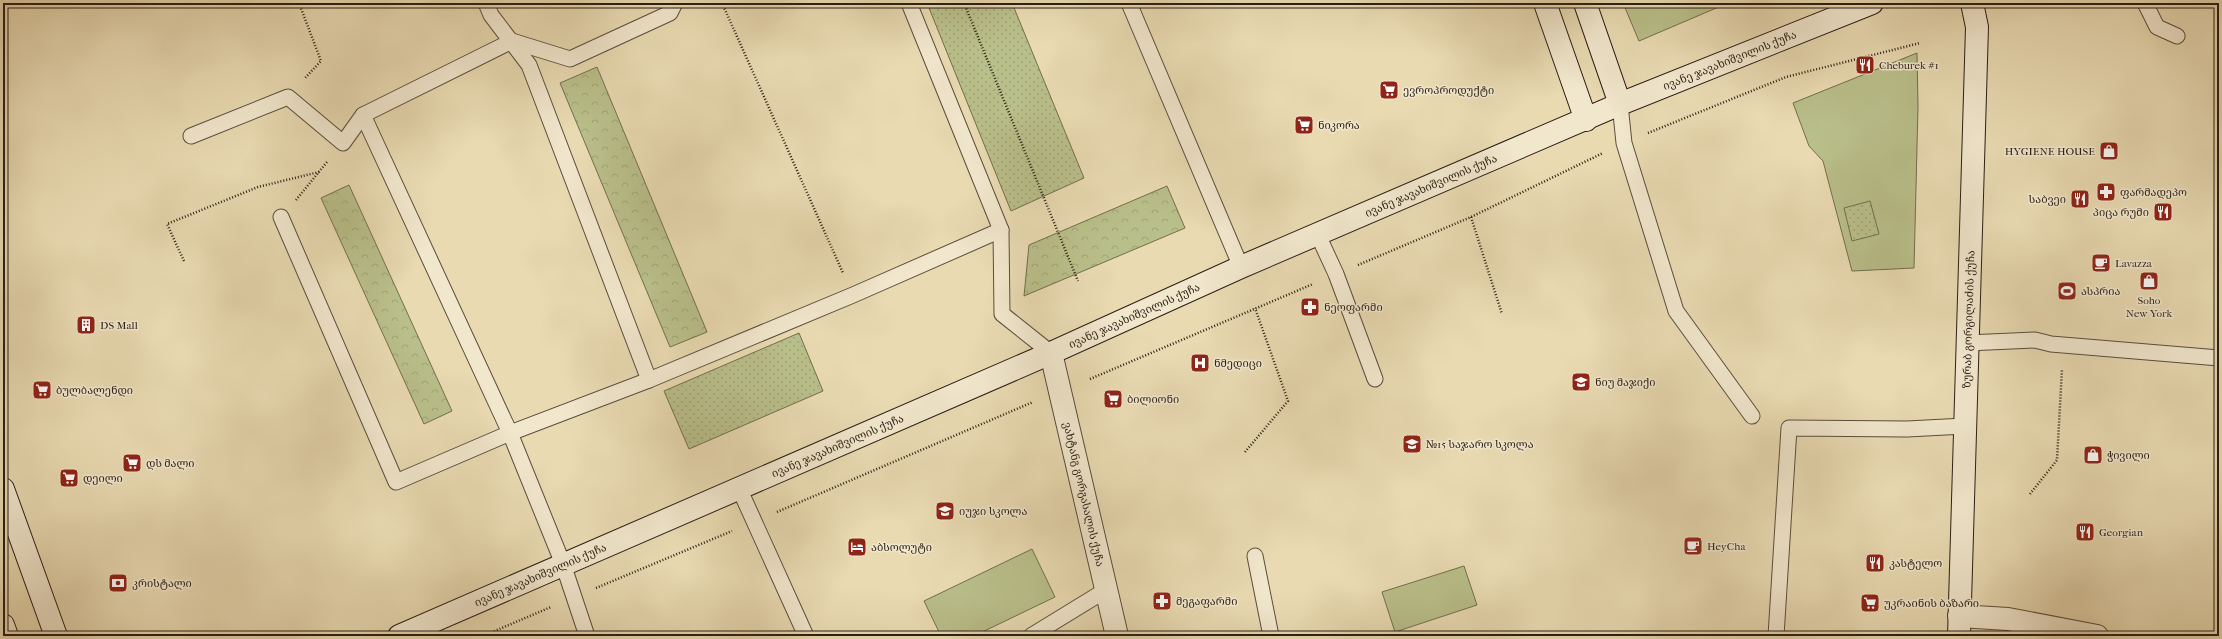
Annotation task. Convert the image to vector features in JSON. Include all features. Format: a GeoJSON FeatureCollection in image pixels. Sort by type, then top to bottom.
{"type":"FeatureCollection","features":[{"type":"Feature","properties":{"kind":"street"},"geometry":{"type":"LineString","coordinates":[[1545,3],[1586,120]]}},
{"type":"Feature","properties":{"kind":"street"},"geometry":{"type":"LineString","coordinates":[[1585,3],[1620,104]]}},
{"type":"Feature","properties":{"kind":"street","name":"ივანე ჯავახიშვილის ქუჩა"},"geometry":{"type":"LineString","coordinates":[[399,636],[1051,353],[1241,267],[1586,120],[1620,104],[1872,3]]}},
{"type":"Feature","properties":{"kind":"street","name":"ზურაბ გორგილაძის ქუჩა"},"geometry":{"type":"LineString","coordinates":[[1959,626],[1977,27],[1972,3]]}},
{"type":"Feature","properties":{"kind":"street","name":"ვახტანგ გორგასალის ქუჩა"},"geometry":{"type":"LineString","coordinates":[[1051,353],[1117,636]]}},
{"type":"Feature","properties":{"kind":"street"},"geometry":{"type":"LineString","coordinates":[[3,489],[56,636]]}},
{"type":"Feature","properties":{"kind":"street"},"geometry":{"type":"LineString","coordinates":[[1959,626],[2008,619],[2097,636]]}},
{"type":"Feature","properties":{"kind":"street"},"geometry":{"type":"LineString","coordinates":[[3,625],[7,636]]}},
{"type":"Feature","properties":{"kind":"lane"},"geometry":{"type":"LineString","coordinates":[[486,3],[491,15],[529,65],[649,380]]}},
{"type":"Feature","properties":{"kind":"lane"},"geometry":{"type":"LineString","coordinates":[[191,136],[288,97],[343,143],[363,115],[512,41],[570,59],[670,12],[675,3]]}},
{"type":"Feature","properties":{"kind":"lane"},"geometry":{"type":"LineString","coordinates":[[909,3],[1000,230],[1002,314],[1051,353]]}},
{"type":"Feature","properties":{"kind":"lane"},"geometry":{"type":"LineString","coordinates":[[1129,3],[1241,267]]}},
{"type":"Feature","properties":{"kind":"lane"},"geometry":{"type":"LineString","coordinates":[[2145,3],[2156,27],[2177,36]]}},
{"type":"Feature","properties":{"kind":"lane"},"geometry":{"type":"LineString","coordinates":[[1620,104],[1624,143],[1676,311],[1752,416]]}},
{"type":"Feature","properties":{"kind":"lane"},"geometry":{"type":"LineString","coordinates":[[363,115],[510,433],[563,564],[587,636]]}},
{"type":"Feature","properties":{"kind":"lane"},"geometry":{"type":"LineString","coordinates":[[281,217],[396,482],[510,433],[649,380],[854,295],[1000,230]]}},
{"type":"Feature","properties":{"kind":"lane"},"geometry":{"type":"LineString","coordinates":[[1318,235],[1336,274],[1375,379]]}},
{"type":"Feature","properties":{"kind":"lane"},"geometry":{"type":"LineString","coordinates":[[1967,343],[2035,340],[2052,344],[2219,358]]}},
{"type":"Feature","properties":{"kind":"lane"},"geometry":{"type":"LineString","coordinates":[[1776,636],[1790,428],[1907,429],[1965,426]]}},
{"type":"Feature","properties":{"kind":"lane"},"geometry":{"type":"LineString","coordinates":[[739,488],[806,636]]}},
{"type":"Feature","properties":{"kind":"lane"},"geometry":{"type":"LineString","coordinates":[[1255,556],[1271,636]]}},
{"type":"Feature","properties":{"kind":"lane"},"geometry":{"type":"LineString","coordinates":[[1031,636],[1106,590]]}},
{"type":"Feature","properties":{"kind":"path"},"geometry":{"type":"LineString","coordinates":[[288,97],[321,61],[299,3]]}},
{"type":"Feature","properties":{"kind":"path"},"geometry":{"type":"LineString","coordinates":[[722,3],[854,295]]}},
{"type":"Feature","properties":{"kind":"path"},"geometry":{"type":"LineString","coordinates":[[964,3],[1078,281]]}},
{"type":"Feature","properties":{"kind":"path"},"geometry":{"type":"LineString","coordinates":[[1090,379],[1471,217],[1624,143],[1786,77],[1920,43]]}},
{"type":"Feature","properties":{"kind":"path"},"geometry":{"type":"LineString","coordinates":[[281,217],[343,143]]}},
{"type":"Feature","properties":{"kind":"path"},"geometry":{"type":"LineString","coordinates":[[184,261],[167,224],[258,187],[319,172]]}},
{"type":"Feature","properties":{"kind":"path"},"geometry":{"type":"LineString","coordinates":[[1471,217],[1502,314]]}},
{"type":"Feature","properties":{"kind":"path"},"geometry":{"type":"LineString","coordinates":[[1245,452],[1288,401],[1255,308]]}},
{"type":"Feature","properties":{"kind":"path"},"geometry":{"type":"LineString","coordinates":[[2030,494],[2056,460],[2062,363]]}},
{"type":"Feature","properties":{"kind":"green space"},"geometry":{"type":"Polygon","coordinates":[[[927,3],[1012,3],[1084,178],[1011,211],[927,3]]]}},
{"type":"Feature","properties":{"kind":"green space"},"geometry":{"type":"Polygon","coordinates":[[[1623,3],[1728,3],[1639,41],[1623,3]]]}},
{"type":"Feature","properties":{"kind":"green space"},"geometry":{"type":"Polygon","coordinates":[[[1917,53],[1918,107],[1914,268],[1852,271],[1823,161],[1809,146],[1793,103],[1917,53]]]}},
{"type":"Feature","properties":{"kind":"green space"},"geometry":{"type":"Polygon","coordinates":[[[597,67],[707,332],[670,347],[560,83],[597,67]]]}},
{"type":"Feature","properties":{"kind":"green space"},"geometry":{"type":"Polygon","coordinates":[[[349,185],[452,411],[424,424],[321,198],[349,185]]]}},
{"type":"Feature","properties":{"kind":"green space"},"geometry":{"type":"Polygon","coordinates":[[[1167,186],[1185,228],[1024,296],[1029,245],[1167,186]]]}},
{"type":"Feature","properties":{"kind":"green space"},"geometry":{"type":"Polygon","coordinates":[[[1870,201],[1879,234],[1852,241],[1844,208],[1870,201]]]}},
{"type":"Feature","properties":{"kind":"green space"},"geometry":{"type":"Polygon","coordinates":[[[799,333],[823,391],[689,449],[664,391],[799,333]]]}},
{"type":"Feature","properties":{"kind":"green space"},"geometry":{"type":"Polygon","coordinates":[[[1032,549],[1055,597],[974,636],[941,636],[924,601],[1032,549]]]}},
{"type":"Feature","properties":{"kind":"green space"},"geometry":{"type":"Polygon","coordinates":[[[1464,566],[1477,605],[1395,632],[1382,592],[1464,566]]]}},
{"type":"Feature","properties":{"kind":"place","name":"Cheburek #1"},"geometry":{"type":"Point","coordinates":[1865,65]}},
{"type":"Feature","properties":{"kind":"place","name":"ევროპროდუქტი"},"geometry":{"type":"Point","coordinates":[1389,90]}},
{"type":"Feature","properties":{"kind":"place","name":"ნიკორა"},"geometry":{"type":"Point","coordinates":[1304,125]}},
{"type":"Feature","properties":{"kind":"place","name":"HYGIENE HOUSE"},"geometry":{"type":"Point","coordinates":[2109,151]}},
{"type":"Feature","properties":{"kind":"place","name":"ფარმადეპო"},"geometry":{"type":"Point","coordinates":[2106,192]}},
{"type":"Feature","properties":{"kind":"place","name":"საბვეი"},"geometry":{"type":"Point","coordinates":[2080,199]}},
{"type":"Feature","properties":{"kind":"place","name":"პიცა რუმი"},"geometry":{"type":"Point","coordinates":[2163,212]}},
{"type":"Feature","properties":{"kind":"place","name":"Lavazza"},"geometry":{"type":"Point","coordinates":[2101,263]}},
{"type":"Feature","properties":{"kind":"place","name":"Soho New York"},"geometry":{"type":"Point","coordinates":[2149,281]}},
{"type":"Feature","properties":{"kind":"place","name":"ასპრია"},"geometry":{"type":"Point","coordinates":[2067,291]}},
{"type":"Feature","properties":{"kind":"place","name":"ნეოფარმი"},"geometry":{"type":"Point","coordinates":[1310,307]}},
{"type":"Feature","properties":{"kind":"place","name":"DS Mall"},"geometry":{"type":"Point","coordinates":[86,325]}},
{"type":"Feature","properties":{"kind":"place","name":"ნმედიცი"},"geometry":{"type":"Point","coordinates":[1200,363]}},
{"type":"Feature","properties":{"kind":"place","name":"ნიუ მაჯიქი"},"geometry":{"type":"Point","coordinates":[1581,382]}},
{"type":"Feature","properties":{"kind":"place","name":"ბულბალენდი"},"geometry":{"type":"Point","coordinates":[42,390]}},
{"type":"Feature","properties":{"kind":"place","name":"ბილიონი"},"geometry":{"type":"Point","coordinates":[1113,399]}},
{"type":"Feature","properties":{"kind":"place","name":"№15 საჯარო სკოლა"},"geometry":{"type":"Point","coordinates":[1412,444]}},
{"type":"Feature","properties":{"kind":"place","name":"ჭივილი"},"geometry":{"type":"Point","coordinates":[2093,455]}},
{"type":"Feature","properties":{"kind":"place","name":"დს მალი"},"geometry":{"type":"Point","coordinates":[132,463]}},
{"type":"Feature","properties":{"kind":"place","name":"დეილი"},"geometry":{"type":"Point","coordinates":[69,478]}},
{"type":"Feature","properties":{"kind":"place","name":"იუჯი სკოლა"},"geometry":{"type":"Point","coordinates":[945,511]}},
{"type":"Feature","properties":{"kind":"place","name":"Georgian"},"geometry":{"type":"Point","coordinates":[2085,532]}},
{"type":"Feature","properties":{"kind":"place","name":"HeyCha"},"geometry":{"type":"Point","coordinates":[1693,546]}},
{"type":"Feature","properties":{"kind":"place","name":"აბსოლუტი"},"geometry":{"type":"Point","coordinates":[857,547]}},
{"type":"Feature","properties":{"kind":"place","name":"კასტელო"},"geometry":{"type":"Point","coordinates":[1875,563]}},
{"type":"Feature","properties":{"kind":"place","name":"კრისტალი"},"geometry":{"type":"Point","coordinates":[118,583]}},
{"type":"Feature","properties":{"kind":"place","name":"მეგაფარმი"},"geometry":{"type":"Point","coordinates":[1162,601]}},
{"type":"Feature","properties":{"kind":"place","name":"უკრაინის ბაზარი"},"geometry":{"type":"Point","coordinates":[1870,603]}}]}
